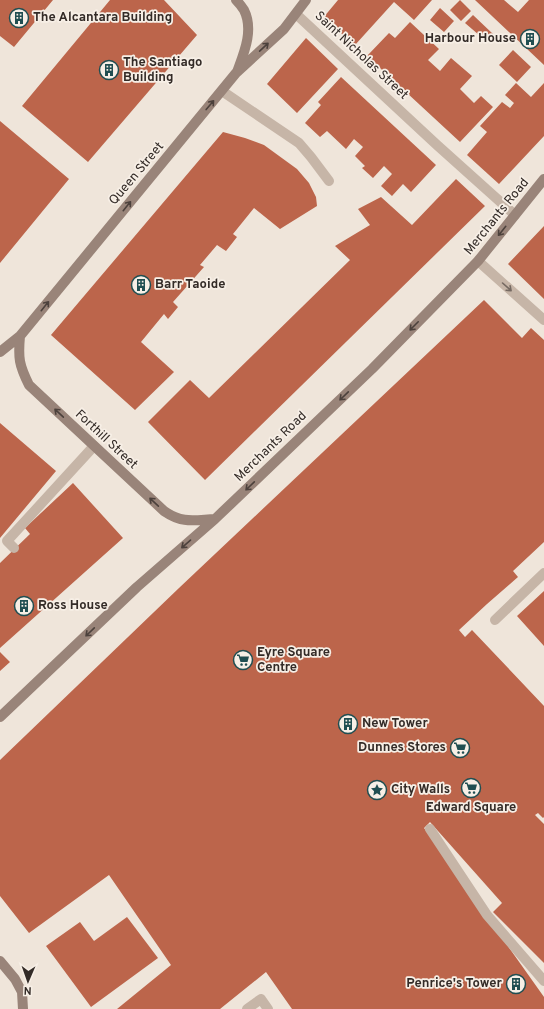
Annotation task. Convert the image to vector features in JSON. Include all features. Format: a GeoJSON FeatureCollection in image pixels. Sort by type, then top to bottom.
{"type":"FeatureCollection","features":[{"type":"Feature","properties":{"kind":"main road"},"geometry":{"type":"LineString","coordinates":[[236,0],[244,11],[248,26],[247,44],[236,73]]}},
{"type":"Feature","properties":{"kind":"main road","name":"Queen Street"},"geometry":{"type":"LineString","coordinates":[[0,352],[20,336],[236,73],[284,29],[306,0]]}},
{"type":"Feature","properties":{"kind":"main road","name":"Merchants Road"},"geometry":{"type":"LineString","coordinates":[[0,717],[137,587],[215,519],[372,369],[478,261],[544,179]]}},
{"type":"Feature","properties":{"kind":"main road","name":"Forthill Street"},"geometry":{"type":"LineString","coordinates":[[20,336],[18,359],[22,372],[29,385],[164,511],[175,518],[189,521],[215,519]]}},
{"type":"Feature","properties":{"kind":"main road"},"geometry":{"type":"LineString","coordinates":[[0,961],[15,979],[22,992],[23,1009]]}},
{"type":"Feature","properties":{"kind":"street","name":"Saint Nicholas Street"},"geometry":{"type":"LineString","coordinates":[[296,14],[515,215]]}},
{"type":"Feature","properties":{"kind":"street"},"geometry":{"type":"LineString","coordinates":[[222,91],[299,143],[329,181]]}},
{"type":"Feature","properties":{"kind":"street"},"geometry":{"type":"LineString","coordinates":[[478,261],[544,320]]}},
{"type":"Feature","properties":{"kind":"street"},"geometry":{"type":"LineString","coordinates":[[14,548],[7,541],[94,446]]}},
{"type":"Feature","properties":{"kind":"street"},"geometry":{"type":"LineString","coordinates":[[496,620],[544,574]]}},
{"type":"Feature","properties":{"kind":"street"},"geometry":{"type":"LineString","coordinates":[[430,829],[487,915],[544,981]]}},
{"type":"Feature","properties":{"kind":"street"},"geometry":{"type":"LineString","coordinates":[[247,1009],[261,999],[268,1009]]}},
{"type":"Feature","properties":{"kind":"building","name":"The Alcantara Building"},"geometry":{"type":"Polygon","coordinates":[[[0,0],[53,0],[14,47],[0,36],[0,0]]]}},
{"type":"Feature","properties":{"kind":"building","name":"The Santiago Building"},"geometry":{"type":"Polygon","coordinates":[[[110,0],[164,0],[197,35],[88,162],[22,106],[110,0]]]}},
{"type":"Feature","properties":{"kind":"building"},"geometry":{"type":"Polygon","coordinates":[[[338,0],[432,0],[414,20],[394,2],[355,45],[323,18],[338,0]]]}},
{"type":"Feature","properties":{"kind":"building"},"geometry":{"type":"Polygon","coordinates":[[[460,0],[471,11],[461,21],[450,10],[460,0]]]}},
{"type":"Feature","properties":{"kind":"building","name":"Harbour House"},"geometry":{"type":"Polygon","coordinates":[[[475,0],[504,0],[518,12],[529,0],[544,0],[544,65],[475,0]]]}},
{"type":"Feature","properties":{"kind":"building"},"geometry":{"type":"Polygon","coordinates":[[[440,8],[454,21],[444,32],[430,20],[440,8]]]}},
{"type":"Feature","properties":{"kind":"building"},"geometry":{"type":"Polygon","coordinates":[[[473,15],[493,34],[486,41],[465,23],[473,15]]]}},
{"type":"Feature","properties":{"kind":"building"},"geometry":{"type":"Polygon","coordinates":[[[410,22],[439,49],[428,60],[440,71],[451,58],[472,76],[460,89],[474,103],[481,96],[493,107],[460,142],[367,56],[389,33],[395,38],[410,22]]]}},
{"type":"Feature","properties":{"kind":"building"},"geometry":{"type":"Polygon","coordinates":[[[306,38],[338,69],[297,113],[267,84],[306,38]]]}},
{"type":"Feature","properties":{"kind":"building"},"geometry":{"type":"Polygon","coordinates":[[[513,50],[531,67],[517,82],[499,65],[513,50]]]}},
{"type":"Feature","properties":{"kind":"building"},"geometry":{"type":"Polygon","coordinates":[[[341,77],[436,165],[411,192],[403,184],[392,196],[381,186],[392,174],[384,166],[373,178],[362,168],[365,166],[355,156],[363,147],[354,139],[346,149],[327,131],[320,137],[305,123],[321,105],[318,102],[341,77]]]}},
{"type":"Feature","properties":{"kind":"building"},"geometry":{"type":"Polygon","coordinates":[[[516,83],[531,97],[544,83],[544,136],[499,184],[467,155],[487,132],[480,126],[502,102],[510,108],[514,103],[505,95],[516,83]]]}},
{"type":"Feature","properties":{"kind":"building"},"geometry":{"type":"Polygon","coordinates":[[[0,121],[69,179],[0,263],[0,121]]]}},
{"type":"Feature","properties":{"kind":"building","name":"Barr Taoide"},"geometry":{"type":"Polygon","coordinates":[[[223,132],[264,145],[297,169],[309,183],[316,197],[317,206],[280,229],[254,208],[233,234],[237,237],[226,251],[217,245],[200,265],[204,267],[173,302],[178,307],[168,319],[164,314],[141,342],[174,372],[135,410],[51,335],[223,132]]]}},
{"type":"Feature","properties":{"kind":"building"},"geometry":{"type":"Polygon","coordinates":[[[456,179],[485,206],[205,480],[148,422],[190,380],[209,398],[350,260],[335,246],[370,225],[358,209],[381,197],[412,225],[456,179]]]}},
{"type":"Feature","properties":{"kind":"building"},"geometry":{"type":"Polygon","coordinates":[[[544,226],[544,299],[508,264],[544,226]]]}},
{"type":"Feature","properties":{"kind":"building","name":"Eyre Square Centre"},"geometry":{"type":"Polygon","coordinates":[[[484,300],[522,338],[531,328],[544,340],[544,542],[513,571],[518,577],[459,630],[465,637],[472,630],[544,706],[544,817],[543,818],[538,813],[535,815],[544,824],[544,963],[493,912],[502,903],[430,822],[424,828],[544,997],[544,1009],[292,1009],[266,972],[220,1009],[117,1009],[171,965],[109,875],[29,933],[0,896],[0,760],[179,588],[484,300]]]}},
{"type":"Feature","properties":{"kind":"building"},"geometry":{"type":"Polygon","coordinates":[[[0,423],[56,471],[0,538],[0,423]]]}},
{"type":"Feature","properties":{"kind":"building","name":"Ross House"},"geometry":{"type":"Polygon","coordinates":[[[73,483],[123,538],[0,648],[0,563],[30,534],[25,528],[73,483]]]}},
{"type":"Feature","properties":{"kind":"building"},"geometry":{"type":"Polygon","coordinates":[[[544,591],[544,646],[517,616],[544,591]]]}},
{"type":"Feature","properties":{"kind":"building"},"geometry":{"type":"Polygon","coordinates":[[[0,652],[10,662],[0,671],[0,652]]]}},
{"type":"Feature","properties":{"kind":"building"},"geometry":{"type":"Polygon","coordinates":[[[127,917],[158,958],[91,1007],[46,946],[80,922],[94,941],[127,917]]]}},
{"type":"Feature","properties":{"kind":"place","name":"The Alcantara Building"},"geometry":{"type":"Point","coordinates":[19,18]}},
{"type":"Feature","properties":{"kind":"place","name":"Harbour House"},"geometry":{"type":"Point","coordinates":[530,39]}},
{"type":"Feature","properties":{"kind":"place","name":"The Santiago Building"},"geometry":{"type":"Point","coordinates":[109,70]}},
{"type":"Feature","properties":{"kind":"place","name":"Barr Taoide"},"geometry":{"type":"Point","coordinates":[141,285]}},
{"type":"Feature","properties":{"kind":"place","name":"Ross House"},"geometry":{"type":"Point","coordinates":[24,606]}},
{"type":"Feature","properties":{"kind":"place","name":"Eyre Square Centre"},"geometry":{"type":"Point","coordinates":[243,660]}},
{"type":"Feature","properties":{"kind":"place","name":"New Tower"},"geometry":{"type":"Point","coordinates":[348,724]}},
{"type":"Feature","properties":{"kind":"place","name":"Dunnes Stores"},"geometry":{"type":"Point","coordinates":[460,748]}},
{"type":"Feature","properties":{"kind":"place","name":"Edward Square"},"geometry":{"type":"Point","coordinates":[471,788]}},
{"type":"Feature","properties":{"kind":"place","name":"City Walls"},"geometry":{"type":"Point","coordinates":[377,790]}},
{"type":"Feature","properties":{"kind":"place","name":"Penrice's Tower"},"geometry":{"type":"Point","coordinates":[516,984]}}]}
